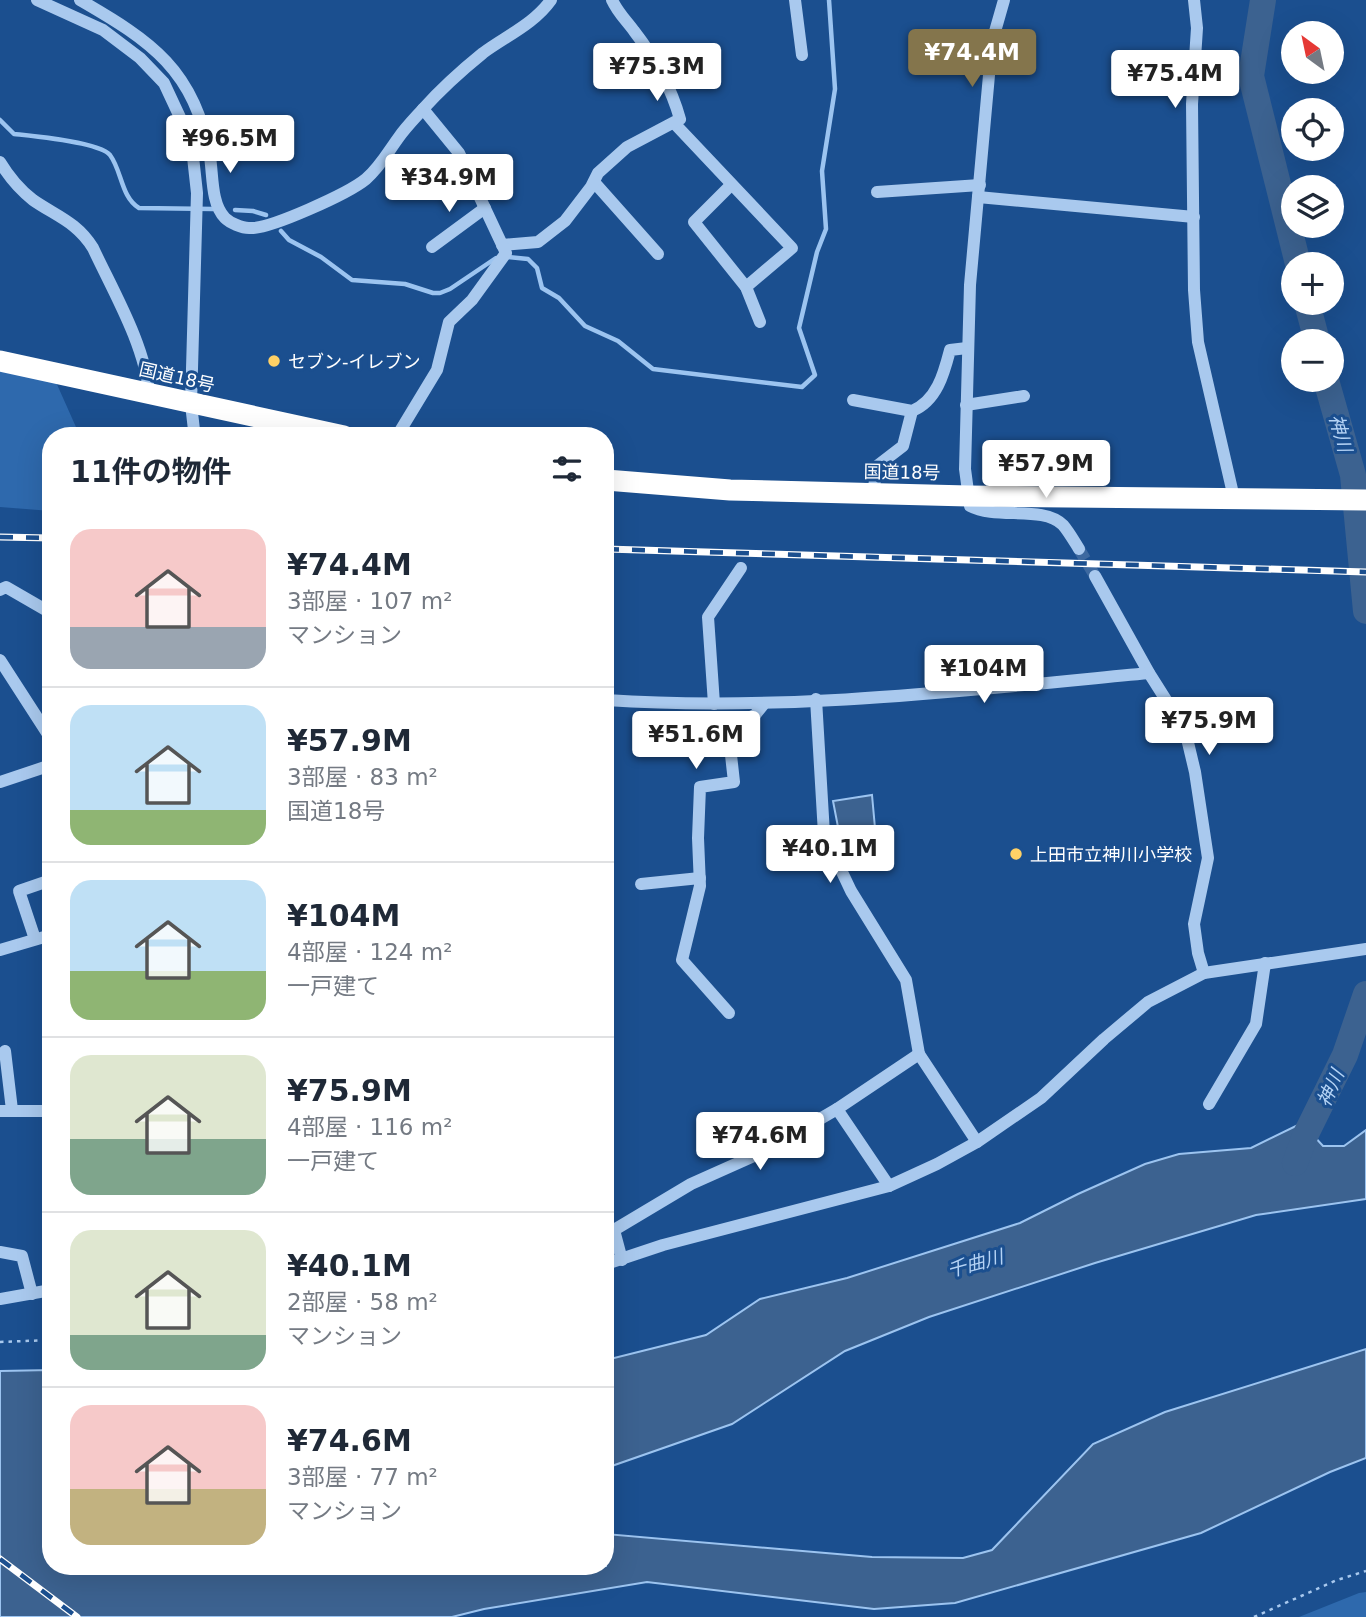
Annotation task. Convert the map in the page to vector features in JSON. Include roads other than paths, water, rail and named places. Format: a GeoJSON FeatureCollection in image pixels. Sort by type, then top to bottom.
{"type":"FeatureCollection","features":[{"type":"Feature","properties":{"kind":"highway","name":"国道18号"},"geometry":{"type":"LineString","coordinates":[[0,361],[301,427]]}},
{"type":"Feature","properties":{"kind":"highway","name":"国道18号"},"geometry":{"type":"LineString","coordinates":[[614,481],[730,490],[873,494],[1366,500]]}},
{"type":"Feature","properties":{"kind":"street"},"geometry":{"type":"LineString","coordinates":[[37,0],[103,30],[140,58],[164,83],[186,128],[197,193],[191,404],[194,427]]}},
{"type":"Feature","properties":{"kind":"street"},"geometry":{"type":"LineString","coordinates":[[80,0],[128,28],[167,61],[186,88],[203,127],[217,204],[224,218],[251,229],[323,204],[348,191],[376,169],[423,109],[474,61],[536,17],[551,0]]}},
{"type":"Feature","properties":{"kind":"street"},"geometry":{"type":"LineString","coordinates":[[502,245],[538,242],[565,220],[598,173],[627,147],[680,119],[662,71],[621,17],[612,0]]}},
{"type":"Feature","properties":{"kind":"street"},"geometry":{"type":"LineString","coordinates":[[795,0],[802,55]]}},
{"type":"Feature","properties":{"kind":"street"},"geometry":{"type":"LineString","coordinates":[[1004,0],[992,42],[967,348],[965,469],[968,496],[970,506],[982,513],[1026,514],[1051,518],[1062,524],[1079,548]]}},
{"type":"Feature","properties":{"kind":"street"},"geometry":{"type":"LineString","coordinates":[[1194,0],[1197,28],[1192,104],[1194,290],[1198,342],[1241,498]]}},
{"type":"Feature","properties":{"kind":"street"},"geometry":{"type":"LineString","coordinates":[[402,427],[437,370],[449,322],[491,277],[506,253],[459,153],[423,109]]}},
{"type":"Feature","properties":{"kind":"street"},"geometry":{"type":"LineString","coordinates":[[674,122],[792,248],[746,287]]}},
{"type":"Feature","properties":{"kind":"street"},"geometry":{"type":"LineString","coordinates":[[0,162],[18,187],[34,201],[71,222],[93,247],[142,356],[149,394]]}},
{"type":"Feature","properties":{"kind":"street"},"geometry":{"type":"LineString","coordinates":[[594,182],[658,254]]}},
{"type":"Feature","properties":{"kind":"street"},"geometry":{"type":"LineString","coordinates":[[731,185],[694,222],[746,287],[760,322]]}},
{"type":"Feature","properties":{"kind":"street"},"geometry":{"type":"LineString","coordinates":[[877,192],[979,191],[1195,217]]}},
{"type":"Feature","properties":{"kind":"street"},"geometry":{"type":"LineString","coordinates":[[432,247],[485,208]]}},
{"type":"Feature","properties":{"kind":"street"},"geometry":{"type":"LineString","coordinates":[[873,494],[877,466],[902,446],[912,411],[932,396],[943,375],[950,350],[967,348]]}},
{"type":"Feature","properties":{"kind":"street"},"geometry":{"type":"LineString","coordinates":[[966,405],[1024,396]]}},
{"type":"Feature","properties":{"kind":"street"},"geometry":{"type":"LineString","coordinates":[[853,400],[912,411]]}},
{"type":"Feature","properties":{"kind":"street"},"geometry":{"type":"LineString","coordinates":[[714,704],[708,617],[741,568]]}},
{"type":"Feature","properties":{"kind":"street"},"geometry":{"type":"LineString","coordinates":[[1095,576],[1149,673],[1185,730],[1195,772],[1208,858],[1194,924],[1203,973]]}},
{"type":"Feature","properties":{"kind":"street"},"geometry":{"type":"LineString","coordinates":[[0,590],[6,587],[42,608]]}},
{"type":"Feature","properties":{"kind":"street"},"geometry":{"type":"LineString","coordinates":[[0,660],[42,724]]}},
{"type":"Feature","properties":{"kind":"street"},"geometry":{"type":"LineString","coordinates":[[614,700],[763,705],[816,699],[931,694],[1149,673]]}},
{"type":"Feature","properties":{"kind":"street"},"geometry":{"type":"LineString","coordinates":[[816,699],[824,834],[851,891],[906,980],[919,1054],[977,1142]]}},
{"type":"Feature","properties":{"kind":"street"},"geometry":{"type":"LineString","coordinates":[[729,1013],[682,960],[700,886],[700,787],[734,782],[729,728],[755,715],[763,705]]}},
{"type":"Feature","properties":{"kind":"street"},"geometry":{"type":"LineString","coordinates":[[0,782],[42,768]]}},
{"type":"Feature","properties":{"kind":"street"},"geometry":{"type":"LineString","coordinates":[[641,884],[700,878]]}},
{"type":"Feature","properties":{"kind":"street"},"geometry":{"type":"LineString","coordinates":[[35,939],[19,891],[42,883]]}},
{"type":"Feature","properties":{"kind":"street"},"geometry":{"type":"LineString","coordinates":[[0,950],[42,937]]}},
{"type":"Feature","properties":{"kind":"street"},"geometry":{"type":"LineString","coordinates":[[614,1262],[663,1245],[889,1186],[937,1164],[977,1142],[1041,1098],[1148,1002],[1203,973],[1366,948]]}},
{"type":"Feature","properties":{"kind":"street"},"geometry":{"type":"LineString","coordinates":[[1209,1104],[1256,1024],[1266,963]]}},
{"type":"Feature","properties":{"kind":"street"},"geometry":{"type":"LineString","coordinates":[[5,1051],[6,1110],[42,1111]]}},
{"type":"Feature","properties":{"kind":"street"},"geometry":{"type":"LineString","coordinates":[[622,1260],[614,1230],[691,1184],[767,1150],[837,1109],[919,1054]]}},
{"type":"Feature","properties":{"kind":"street"},"geometry":{"type":"LineString","coordinates":[[837,1109],[889,1186]]}},
{"type":"Feature","properties":{"kind":"street"},"geometry":{"type":"LineString","coordinates":[[0,1252],[22,1256],[32,1294]]}},
{"type":"Feature","properties":{"kind":"street"},"geometry":{"type":"LineString","coordinates":[[0,1299],[42,1292]]}},
{"type":"Feature","properties":{"kind":"water"},"geometry":{"type":"Polygon","coordinates":[[[872,795],[877,850],[843,853],[833,801],[872,795]]]}},
{"type":"Feature","properties":{"kind":"water","name":"千曲川"},"geometry":{"type":"Polygon","coordinates":[[[1302,1123],[1323,1146],[1344,1146],[1366,1130],[1366,1199],[1256,1215],[1095,1263],[929,1317],[845,1351],[732,1424],[614,1465],[614,1358],[706,1335],[760,1299],[847,1278],[1020,1223],[1145,1164],[1179,1154],[1251,1148],[1302,1123]]]}},
{"type":"Feature","properties":{"kind":"water"},"geometry":{"type":"Polygon","coordinates":[[[1366,1349],[1366,1458],[1330,1472],[1201,1533],[955,1603],[874,1609],[647,1582],[484,1609],[452,1617],[0,1617],[0,1371],[42,1370],[42,1575],[614,1575],[614,1535],[872,1557],[963,1558],[992,1550],[1093,1444],[1165,1412],[1366,1349]]]}},
{"type":"Feature","properties":{"kind":"waterway"},"geometry":{"type":"LineString","coordinates":[[508,257],[528,259],[537,268],[542,288],[559,298],[585,326],[618,341],[653,369],[802,387],[815,375],[799,328],[817,252],[826,229],[822,171],[835,89],[829,0]]}},
{"type":"Feature","properties":{"kind":"waterway","name":"神川"},"geometry":{"type":"LineString","coordinates":[[1263,0],[1251,76],[1295,252]]}},
{"type":"Feature","properties":{"kind":"waterway"},"geometry":{"type":"LineString","coordinates":[[0,120],[14,134],[65,140],[103,150],[114,161],[125,191],[139,208],[213,209]]}},
{"type":"Feature","properties":{"kind":"waterway"},"geometry":{"type":"LineString","coordinates":[[235,210],[266,215]]}},
{"type":"Feature","properties":{"kind":"waterway"},"geometry":{"type":"LineString","coordinates":[[281,231],[289,240],[321,257],[352,280],[405,284],[433,293],[450,289],[496,258]]}},
{"type":"Feature","properties":{"kind":"waterway","name":"神川"},"geometry":{"type":"LineString","coordinates":[[1310,315],[1314,329]]}},
{"type":"Feature","properties":{"kind":"waterway","name":"神川"},"geometry":{"type":"LineString","coordinates":[[1329,392],[1353,475],[1366,611]]}},
{"type":"Feature","properties":{"kind":"waterway","name":"神川"},"geometry":{"type":"LineString","coordinates":[[1295,1163],[1305,1136],[1345,1055],[1366,994]]}},
{"type":"Feature","properties":{"kind":"tunnel"},"geometry":{"type":"LineString","coordinates":[[1079,549],[1095,576]]}},
{"type":"Feature","properties":{"kind":"railway"},"geometry":{"type":"LineString","coordinates":[[0,537],[42,538]]}},
{"type":"Feature","properties":{"kind":"railway"},"geometry":{"type":"LineString","coordinates":[[614,549],[1366,572]]}},
{"type":"Feature","properties":{"kind":"railway"},"geometry":{"type":"LineString","coordinates":[[0,1559],[77,1617]]}},
{"type":"Feature","properties":{"kind":"place","name":"セブン-イレブン"},"geometry":{"type":"Point","coordinates":[274,361]}},
{"type":"Feature","properties":{"kind":"place","name":"上田市立神川小学校"},"geometry":{"type":"Point","coordinates":[1016,854]}}]}
